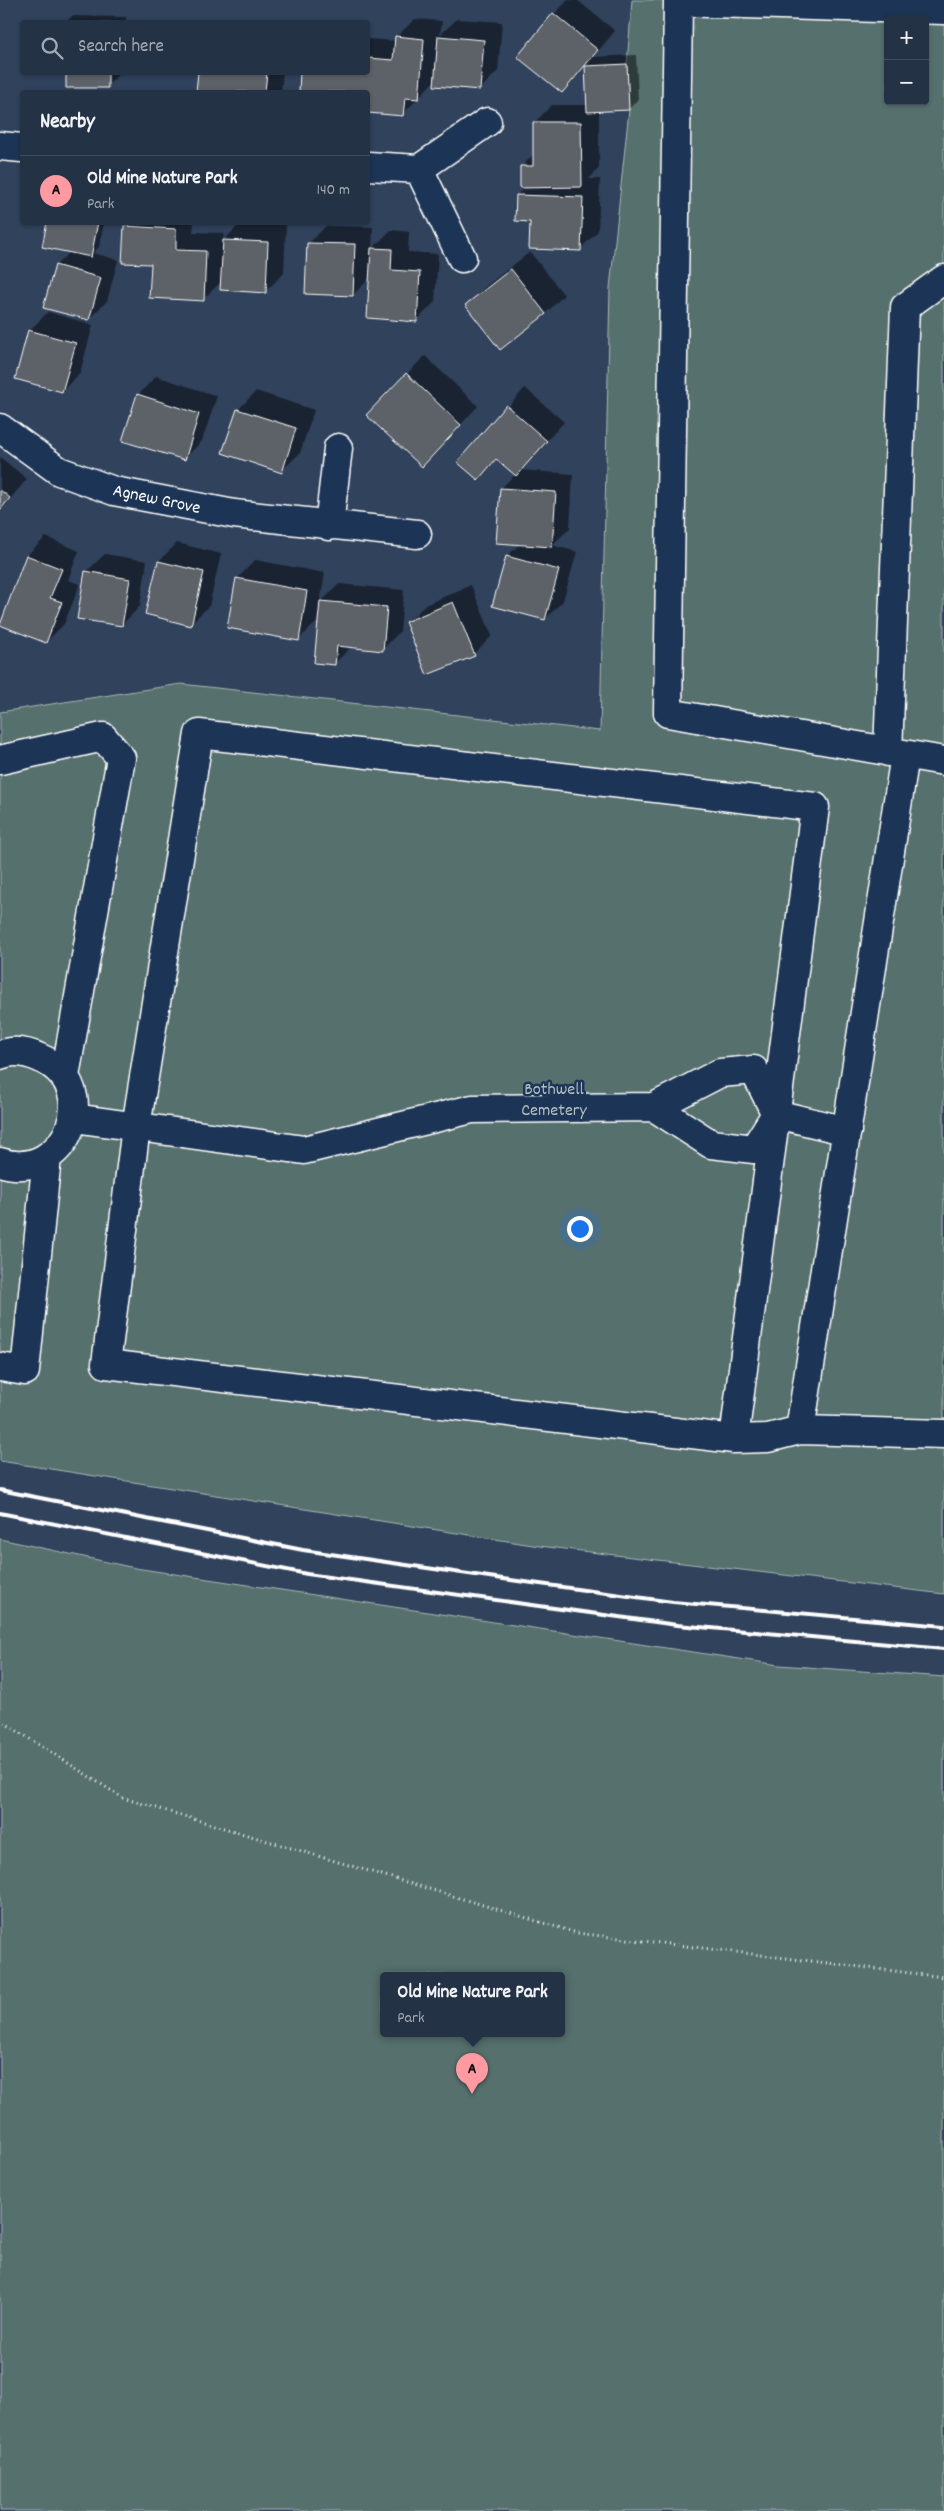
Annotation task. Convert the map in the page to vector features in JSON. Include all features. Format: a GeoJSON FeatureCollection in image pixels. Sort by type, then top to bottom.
{"type":"FeatureCollection","features":[{"type":"Feature","properties":{"kind":"street"},"geometry":{"type":"LineString","coordinates":[[944,10],[678,2],[668,713],[944,762]]}},
{"type":"Feature","properties":{"kind":"street"},"geometry":{"type":"LineString","coordinates":[[370,166],[419,169],[486,122]]}},
{"type":"Feature","properties":{"kind":"street"},"geometry":{"type":"LineString","coordinates":[[0,146],[20,148]]}},
{"type":"Feature","properties":{"kind":"street"},"geometry":{"type":"LineString","coordinates":[[419,169],[462,258]]}},
{"type":"Feature","properties":{"kind":"street"},"geometry":{"type":"LineString","coordinates":[[800,1430],[847,1131],[896,753],[905,307],[944,278]]}},
{"type":"Feature","properties":{"kind":"street","name":"Agnew Grove"},"geometry":{"type":"LineString","coordinates":[[0,428],[59,470],[114,491],[234,514],[329,526],[417,534]]}},
{"type":"Feature","properties":{"kind":"street"},"geometry":{"type":"LineString","coordinates":[[329,526],[338,448]]}},
{"type":"Feature","properties":{"kind":"street"},"geometry":{"type":"LineString","coordinates":[[734,1439],[815,807],[199,734],[136,1127],[106,1364],[734,1439],[768,1438],[800,1430],[944,1434]]}},
{"type":"Feature","properties":{"kind":"street"},"geometry":{"type":"LineString","coordinates":[[0,760],[103,737],[121,758],[65,1076]]}},
{"type":"Feature","properties":{"kind":"street"},"geometry":{"type":"LineString","coordinates":[[0,1056],[7,1052],[26,1052],[51,1062],[65,1076],[74,1094],[74,1118],[68,1137],[47,1158],[28,1164],[0,1162]]}},
{"type":"Feature","properties":{"kind":"street"},"geometry":{"type":"LineString","coordinates":[[74,1118],[304,1150],[472,1109],[654,1107],[720,1073],[754,1070],[776,1114],[847,1131]]}},
{"type":"Feature","properties":{"kind":"street"},"geometry":{"type":"LineString","coordinates":[[654,1107],[711,1144],[754,1149],[776,1114]]}},
{"type":"Feature","properties":{"kind":"street"},"geometry":{"type":"LineString","coordinates":[[0,1367],[24,1371],[47,1158]]}},
{"type":"Feature","properties":{"kind":"path"},"geometry":{"type":"LineString","coordinates":[[0,1720],[123,1798],[577,1933],[944,1977]]}},
{"type":"Feature","properties":{"kind":"green space","name":"Bothwell Cemetery"},"geometry":{"type":"Polygon","coordinates":[[[632,0],[944,0],[944,1594],[539,1546],[0,1461],[0,712],[181,684],[600,731],[610,288],[629,110],[627,64],[632,0]]]}},
{"type":"Feature","properties":{"kind":"green space"},"geometry":{"type":"Polygon","coordinates":[[[0,1539],[135,1568],[779,1665],[944,1677],[944,2511],[0,2511],[0,1539]]]}},
{"type":"Feature","properties":{"kind":"building"},"geometry":{"type":"Polygon","coordinates":[[[553,13],[598,50],[562,93],[517,57],[553,13]]]}},
{"type":"Feature","properties":{"kind":"building"},"geometry":{"type":"Polygon","coordinates":[[[395,36],[424,39],[419,99],[405,98],[403,116],[370,113],[370,90],[299,90],[300,75],[370,75],[370,58],[393,60],[395,36]]]}},
{"type":"Feature","properties":{"kind":"building"},"geometry":{"type":"Polygon","coordinates":[[[438,36],[484,40],[480,90],[434,86],[438,36]]]}},
{"type":"Feature","properties":{"kind":"building"},"geometry":{"type":"Polygon","coordinates":[[[627,64],[629,110],[587,112],[585,66],[627,64]]]}},
{"type":"Feature","properties":{"kind":"building"},"geometry":{"type":"Polygon","coordinates":[[[66,75],[108,75],[108,88],[66,88],[66,75]]]}},
{"type":"Feature","properties":{"kind":"building"},"geometry":{"type":"Polygon","coordinates":[[[198,75],[267,75],[265,90],[196,90],[198,75]]]}},
{"type":"Feature","properties":{"kind":"building"},"geometry":{"type":"Polygon","coordinates":[[[533,122],[581,122],[582,187],[520,188],[520,166],[533,166],[533,122]]]}},
{"type":"Feature","properties":{"kind":"building"},"geometry":{"type":"Polygon","coordinates":[[[516,195],[583,197],[581,251],[529,249],[530,222],[515,221],[516,195]]]}},
{"type":"Feature","properties":{"kind":"building"},"geometry":{"type":"Polygon","coordinates":[[[46,225],[97,225],[91,257],[42,247],[46,225]]]}},
{"type":"Feature","properties":{"kind":"building"},"geometry":{"type":"Polygon","coordinates":[[[124,226],[176,229],[176,250],[206,251],[204,301],[149,298],[151,264],[122,263],[124,226]]]}},
{"type":"Feature","properties":{"kind":"building"},"geometry":{"type":"Polygon","coordinates":[[[223,240],[268,242],[266,293],[220,290],[223,240]]]}},
{"type":"Feature","properties":{"kind":"building"},"geometry":{"type":"Polygon","coordinates":[[[307,243],[355,244],[353,296],[305,294],[307,243]]]}},
{"type":"Feature","properties":{"kind":"building"},"geometry":{"type":"Polygon","coordinates":[[[371,248],[392,249],[391,270],[420,272],[417,322],[367,318],[371,248]]]}},
{"type":"Feature","properties":{"kind":"building"},"geometry":{"type":"Polygon","coordinates":[[[55,265],[101,278],[89,320],[43,308],[55,265]]]}},
{"type":"Feature","properties":{"kind":"building"},"geometry":{"type":"Polygon","coordinates":[[[511,269],[546,314],[500,350],[465,305],[511,269]]]}},
{"type":"Feature","properties":{"kind":"building"},"geometry":{"type":"Polygon","coordinates":[[[28,330],[76,343],[62,392],[15,379],[28,330]]]}},
{"type":"Feature","properties":{"kind":"building"},"geometry":{"type":"Polygon","coordinates":[[[406,373],[461,425],[422,467],[366,415],[406,373]]]}},
{"type":"Feature","properties":{"kind":"building"},"geometry":{"type":"Polygon","coordinates":[[[137,394],[199,414],[185,460],[122,441],[137,394]]]}},
{"type":"Feature","properties":{"kind":"building"},"geometry":{"type":"Polygon","coordinates":[[[506,405],[547,441],[516,476],[496,459],[478,480],[457,462],[506,405]]]}},
{"type":"Feature","properties":{"kind":"building"},"geometry":{"type":"Polygon","coordinates":[[[237,409],[296,428],[282,473],[222,453],[237,409]]]}},
{"type":"Feature","properties":{"kind":"building"},"geometry":{"type":"Polygon","coordinates":[[[500,488],[556,492],[552,547],[496,543],[500,488]]]}},
{"type":"Feature","properties":{"kind":"building"},"geometry":{"type":"Polygon","coordinates":[[[0,490],[10,498],[0,510],[0,490]]]}},
{"type":"Feature","properties":{"kind":"building"},"geometry":{"type":"Polygon","coordinates":[[[26,555],[62,569],[50,598],[62,602],[46,643],[0,625],[26,555]]]}},
{"type":"Feature","properties":{"kind":"building"},"geometry":{"type":"Polygon","coordinates":[[[506,556],[559,570],[545,620],[492,606],[506,556]]]}},
{"type":"Feature","properties":{"kind":"building"},"geometry":{"type":"Polygon","coordinates":[[[158,561],[204,572],[191,626],[145,614],[158,561]]]}},
{"type":"Feature","properties":{"kind":"building"},"geometry":{"type":"Polygon","coordinates":[[[85,571],[130,579],[122,626],[77,619],[85,571]]]}},
{"type":"Feature","properties":{"kind":"building"},"geometry":{"type":"Polygon","coordinates":[[[236,578],[307,591],[299,641],[227,628],[236,578]]]}},
{"type":"Feature","properties":{"kind":"building"},"geometry":{"type":"Polygon","coordinates":[[[320,601],[387,607],[383,651],[337,646],[335,665],[314,663],[320,601]]]}},
{"type":"Feature","properties":{"kind":"building"},"geometry":{"type":"Polygon","coordinates":[[[453,602],[475,656],[427,675],[405,622],[453,602]]]}},
{"type":"Feature","properties":{"kind":"railway"},"geometry":{"type":"LineString","coordinates":[[0,1490],[303,1550],[503,1579],[673,1602],[944,1626]]}},
{"type":"Feature","properties":{"kind":"railway"},"geometry":{"type":"LineString","coordinates":[[0,1513],[307,1574],[677,1625],[944,1649]]}},
{"type":"Feature","properties":{"kind":"place","name":"Old Mine Nature Park"},"geometry":{"type":"Point","coordinates":[472,2094]}}]}
